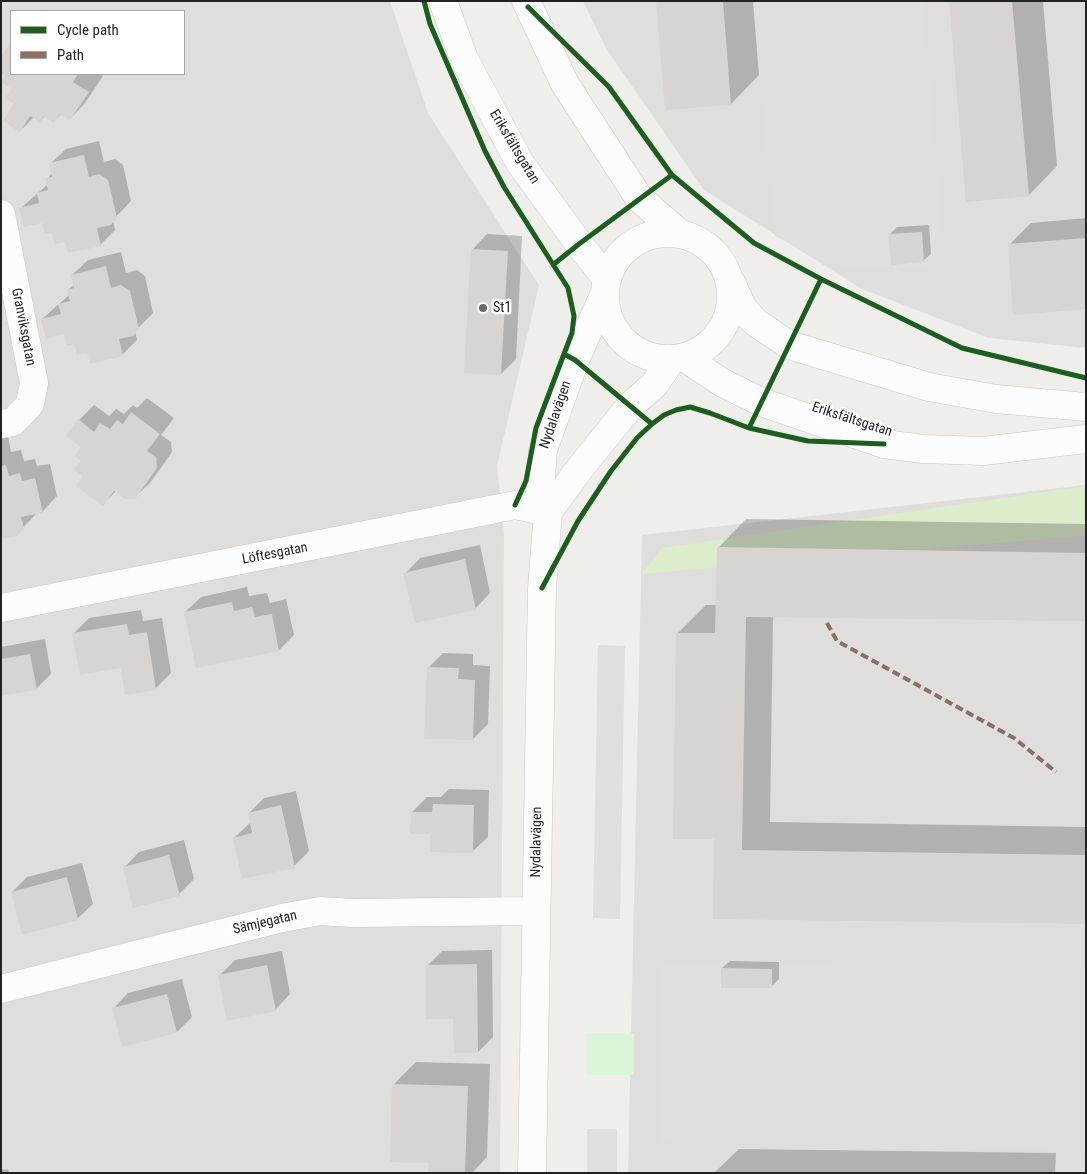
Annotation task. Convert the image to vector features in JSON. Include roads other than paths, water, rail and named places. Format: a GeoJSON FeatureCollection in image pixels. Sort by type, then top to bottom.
{"type":"FeatureCollection","features":[{"type":"Feature","properties":{"kind":"street","name":"Eriksfältsgatan"},"geometry":{"type":"LineString","coordinates":[[443,1],[464,59],[520,163],[579,244],[606,286]]}},
{"type":"Feature","properties":{"kind":"street"},"geometry":{"type":"LineString","coordinates":[[526,1],[565,84],[639,198],[678,233],[703,242],[721,260],[742,307],[755,322],[789,345],[929,386],[996,399],[1086,407]]}},
{"type":"Feature","properties":{"kind":"street","name":"Granviksgatan"},"geometry":{"type":"LineString","coordinates":[[1,214],[34,383],[30,404],[13,422],[1,424]]}},
{"type":"Feature","properties":{"kind":"street"},"geometry":{"type":"LineString","coordinates":[[678,233],[656,234],[634,242],[617,258],[606,286],[608,314],[617,333],[632,348],[651,357],[678,358],[699,351],[712,342],[723,329],[729,313],[732,297],[730,280]]}},
{"type":"Feature","properties":{"kind":"street","name":"Nydalavägen"},"geometry":{"type":"LineString","coordinates":[[532,1173],[542,588],[548,512],[540,490],[543,450],[575,360],[606,286]]}},
{"type":"Feature","properties":{"kind":"street","name":"Eriksfältsgatan"},"geometry":{"type":"LineString","coordinates":[[678,358],[761,402],[884,444],[923,449],[983,450],[1086,439]]}},
{"type":"Feature","properties":{"kind":"street"},"geometry":{"type":"LineString","coordinates":[[548,512],[580,467],[631,405],[654,385],[678,358]]}},
{"type":"Feature","properties":{"kind":"street","name":"Löftesgatan"},"geometry":{"type":"LineString","coordinates":[[1,608],[515,506],[548,512]]}},
{"type":"Feature","properties":{"kind":"street","name":"Sämjegatan"},"geometry":{"type":"LineString","coordinates":[[1,989],[320,910],[352,913],[535,911]]}},
{"type":"Feature","properties":{"kind":"place","name":"St1"},"geometry":{"type":"Point","coordinates":[483,308]}}]}
